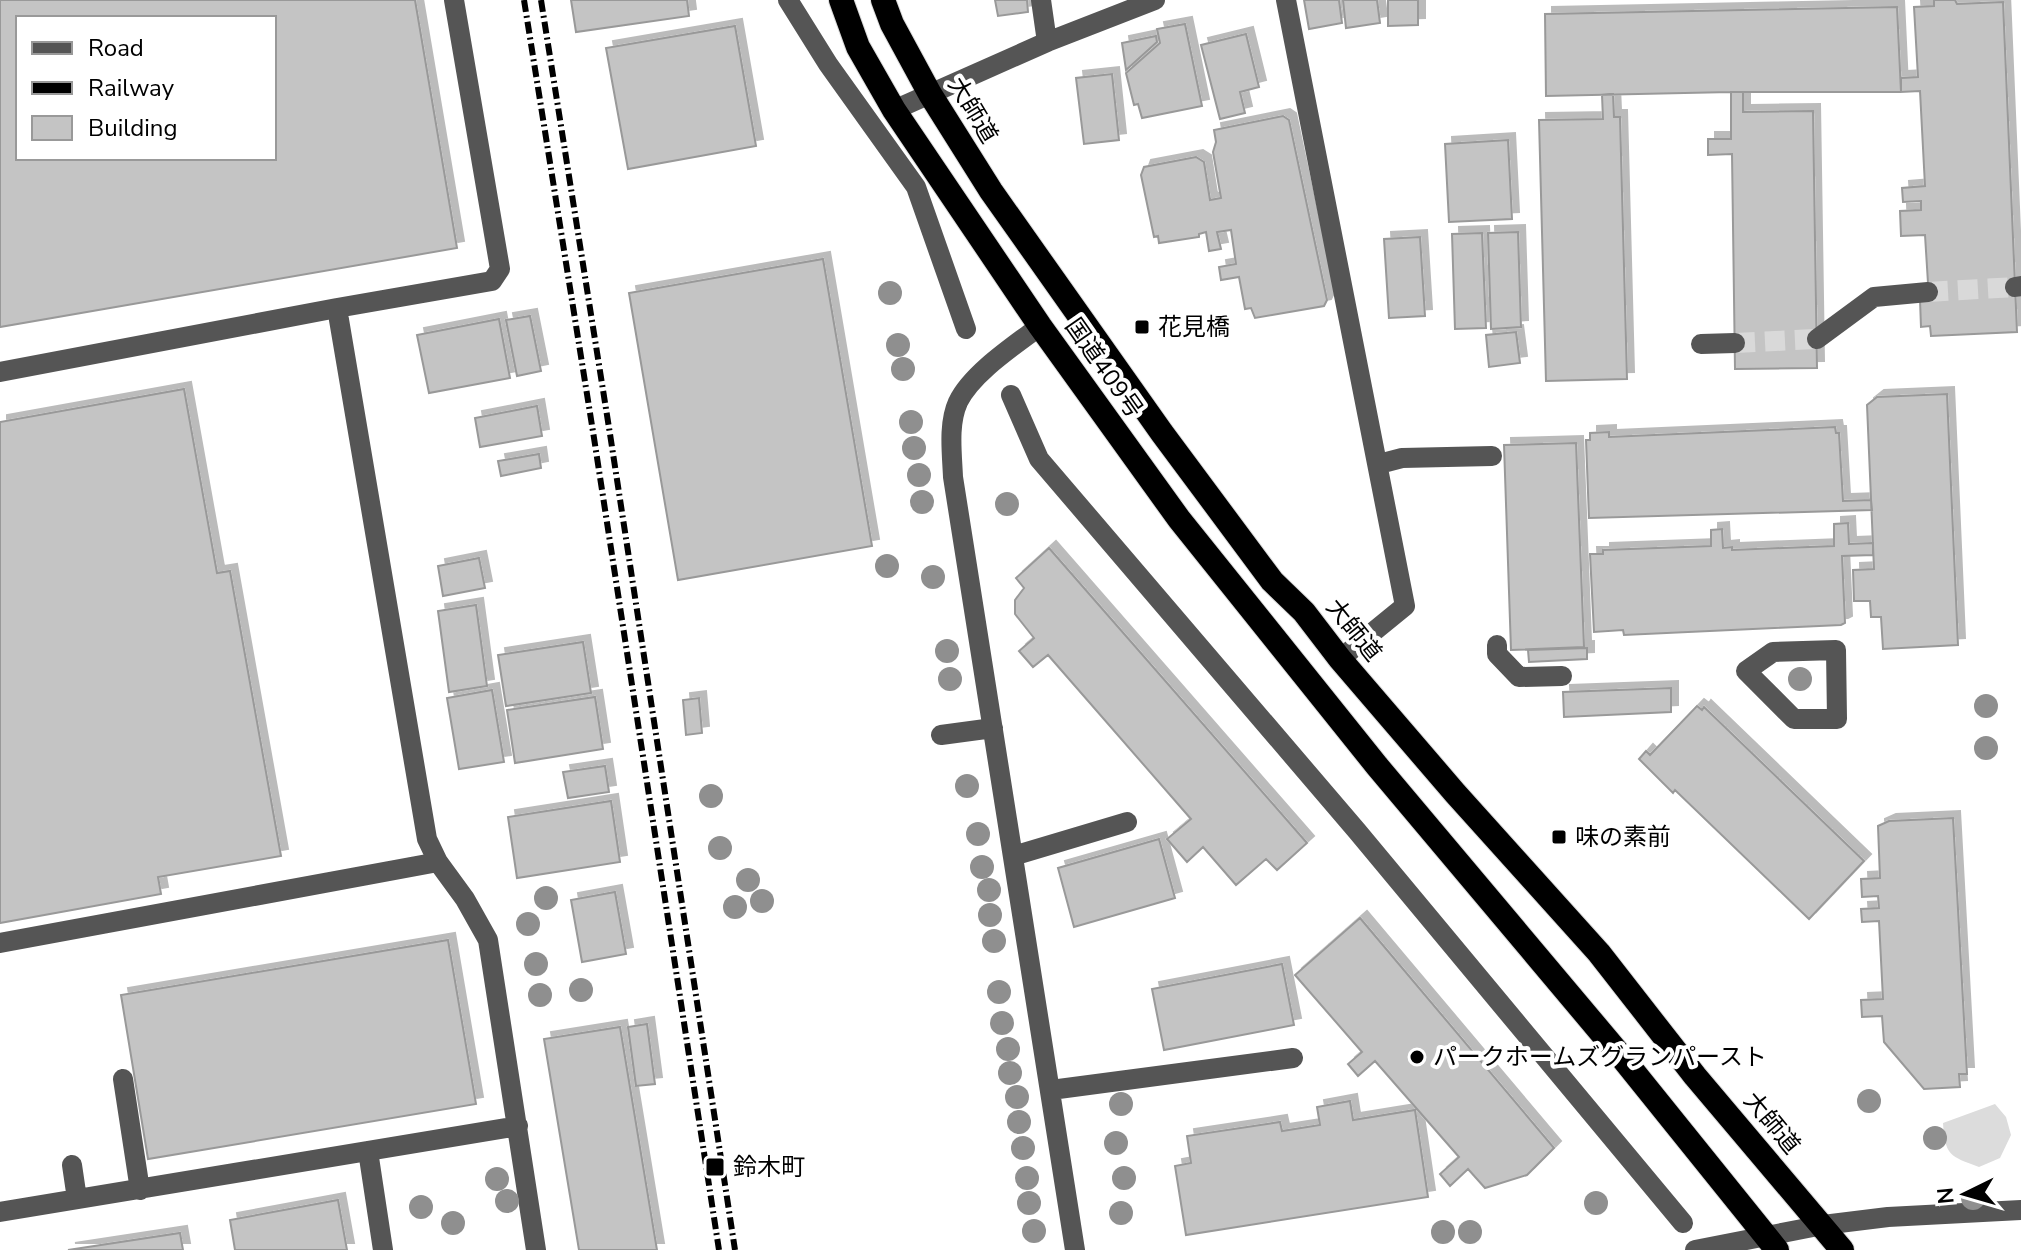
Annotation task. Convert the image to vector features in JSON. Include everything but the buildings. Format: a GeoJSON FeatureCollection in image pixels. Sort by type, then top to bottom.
{"type":"FeatureCollection","features":[{"type":"Feature","properties":{"kind":"highway"},"geometry":{"type":"LineString","coordinates":[[841,0],[858,47],[894,110],[1040,326]]}},
{"type":"Feature","properties":{"kind":"highway","name":"大師道"},"geometry":{"type":"LineString","coordinates":[[883,0],[892,24],[930,94],[991,191],[1162,433],[1272,581],[1304,612],[1340,659],[1599,953],[1705,1088],[1842,1250]]}},
{"type":"Feature","properties":{"kind":"highway","name":"国道409号"},"geometry":{"type":"LineString","coordinates":[[1040,326],[1179,519],[1320,697],[1611,1044],[1772,1243]]}},
{"type":"Feature","properties":{"kind":"street"},"geometry":{"type":"LineString","coordinates":[[0,372],[492,281],[500,269],[454,0]]}},
{"type":"Feature","properties":{"kind":"street"},"geometry":{"type":"LineString","coordinates":[[788,0],[828,64],[916,187],[966,329]]}},
{"type":"Feature","properties":{"kind":"street"},"geometry":{"type":"LineString","coordinates":[[1041,0],[1047,42]]}},
{"type":"Feature","properties":{"kind":"street"},"geometry":{"type":"LineString","coordinates":[[894,110],[1047,42],[1155,0]]}},
{"type":"Feature","properties":{"kind":"street"},"geometry":{"type":"LineString","coordinates":[[1286,0],[1405,606],[1340,659]]}},
{"type":"Feature","properties":{"kind":"street"},"geometry":{"type":"LineString","coordinates":[[1817,339],[1874,297],[1928,292]]}},
{"type":"Feature","properties":{"kind":"street"},"geometry":{"type":"LineString","coordinates":[[337,308],[427,839],[438,862],[465,899],[488,940],[536,1250]]}},
{"type":"Feature","properties":{"kind":"street"},"geometry":{"type":"LineString","coordinates":[[1040,326],[986,367],[958,402],[951,432],[953,477],[1075,1250]]}},
{"type":"Feature","properties":{"kind":"street"},"geometry":{"type":"LineString","coordinates":[[1701,344],[1735,343]]}},
{"type":"Feature","properties":{"kind":"street"},"geometry":{"type":"LineString","coordinates":[[1011,395],[1039,459],[1357,831],[1683,1223]]}},
{"type":"Feature","properties":{"kind":"street"},"geometry":{"type":"LineString","coordinates":[[1379,464],[1402,458],[1492,456]]}},
{"type":"Feature","properties":{"kind":"street"},"geometry":{"type":"LineString","coordinates":[[1497,645],[1497,654],[1519,677],[1562,676]]}},
{"type":"Feature","properties":{"kind":"street"},"geometry":{"type":"LineString","coordinates":[[1836,650],[1837,719],[1794,719],[1746,671],[1773,652],[1836,650]]}},
{"type":"Feature","properties":{"kind":"street"},"geometry":{"type":"LineString","coordinates":[[941,735],[993,728]]}},
{"type":"Feature","properties":{"kind":"street"},"geometry":{"type":"LineString","coordinates":[[1013,856],[1127,822]]}},
{"type":"Feature","properties":{"kind":"street"},"geometry":{"type":"LineString","coordinates":[[0,943],[438,862]]}},
{"type":"Feature","properties":{"kind":"street"},"geometry":{"type":"LineString","coordinates":[[1051,1090],[1293,1058]]}},
{"type":"Feature","properties":{"kind":"street"},"geometry":{"type":"LineString","coordinates":[[123,1079],[140,1190]]}},
{"type":"Feature","properties":{"kind":"street"},"geometry":{"type":"LineString","coordinates":[[0,1212],[518,1126]]}},
{"type":"Feature","properties":{"kind":"street"},"geometry":{"type":"LineString","coordinates":[[368,1151],[383,1250]]}},
{"type":"Feature","properties":{"kind":"street"},"geometry":{"type":"LineString","coordinates":[[72,1165],[77,1199]]}},
{"type":"Feature","properties":{"kind":"street"},"geometry":{"type":"LineString","coordinates":[[1695,1250],[1772,1243],[1823,1225],[1888,1217],[2021,1210]]}},
{"type":"Feature","properties":{"kind":"shaded area"},"geometry":{"type":"Polygon","coordinates":[[[1995,1104],[2006,1117],[2011,1135],[2000,1158],[1979,1167],[1955,1157],[1945,1142],[1943,1123],[1995,1104]]]}},
{"type":"Feature","properties":{"kind":"tunnel"},"geometry":{"type":"LineString","coordinates":[[1928,292],[2015,287]]}},
{"type":"Feature","properties":{"kind":"tunnel"},"geometry":{"type":"LineString","coordinates":[[1735,343],[1817,339]]}},
{"type":"Feature","properties":{"kind":"railway"},"geometry":{"type":"LineString","coordinates":[[524,0],[719,1250]]}},
{"type":"Feature","properties":{"kind":"railway"},"geometry":{"type":"LineString","coordinates":[[541,0],[735,1250]]}},
{"type":"Feature","properties":{"kind":"place","name":"花見橋"},"geometry":{"type":"Point","coordinates":[1142,327]}},
{"type":"Feature","properties":{"kind":"place","name":"味の素前"},"geometry":{"type":"Point","coordinates":[1559,837]}},
{"type":"Feature","properties":{"kind":"place","name":"パークホームズグランパースト"},"geometry":{"type":"Point","coordinates":[1417,1057]}},
{"type":"Feature","properties":{"kind":"place","name":"鈴木町"},"geometry":{"type":"Point","coordinates":[715,1167]}}]}
